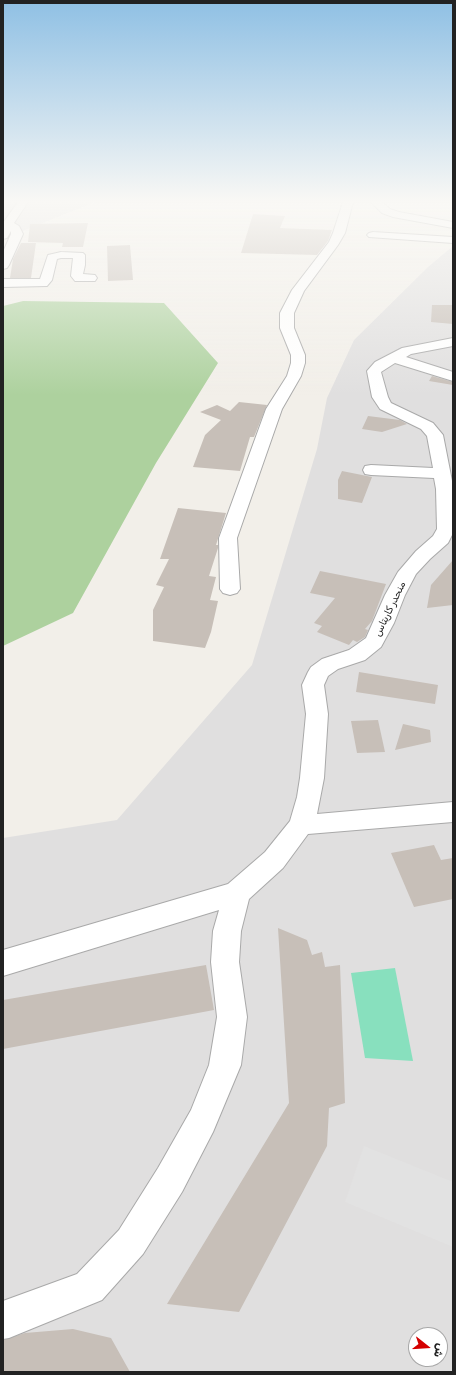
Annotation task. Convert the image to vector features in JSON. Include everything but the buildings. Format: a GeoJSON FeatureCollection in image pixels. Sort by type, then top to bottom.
{"type":"FeatureCollection","features":[{"type":"Feature","properties":{"kind":"street"},"geometry":{"type":"LineString","coordinates":[[3,283],[43,283],[46,280],[50,266]]}},
{"type":"Feature","properties":{"kind":"street"},"geometry":{"type":"LineString","coordinates":[[79,266],[76,276],[79,278],[91,278]]}},
{"type":"Feature","properties":{"kind":"street"},"geometry":{"type":"LineString","coordinates":[[230,589],[228,538],[274,409],[294,376],[298,363],[298,356],[287,328],[287,313],[298,290],[316,266]]}},
{"type":"Feature","properties":{"kind":"street","name":"منحدر كاريتاس"},"geometry":{"type":"LineString","coordinates":[[301,826],[309,797],[315,758],[316,714],[313,685],[319,672],[324,667],[357,655],[374,642],[395,595],[408,572],[423,555],[441,539],[445,533],[445,489],[435,435],[427,426],[385,406],[380,397],[374,371],[380,365],[407,351],[453,342]]}},
{"type":"Feature","properties":{"kind":"street"},"geometry":{"type":"LineString","coordinates":[[394,358],[453,377]]}},
{"type":"Feature","properties":{"kind":"street"},"geometry":{"type":"LineString","coordinates":[[371,470],[442,473]]}},
{"type":"Feature","properties":{"kind":"street"},"geometry":{"type":"LineString","coordinates":[[3,963],[237,893],[274,860],[301,826],[453,812]]}},
{"type":"Feature","properties":{"kind":"street"},"geometry":{"type":"LineString","coordinates":[[3,1320],[9,1319],[89,1287],[131,1242],[174,1173],[202,1121],[225,1065],[232,1017],[225,962],[227,931],[237,893]]}},
{"type":"Feature","properties":{"kind":"shaded area"},"geometry":{"type":"Polygon","coordinates":[[[429,266],[453,266],[453,1372],[3,1372],[3,838],[117,820],[252,665],[317,449],[327,398],[354,340],[429,266]]]}},
{"type":"Feature","properties":{"kind":"shaded area"},"geometry":{"type":"Polygon","coordinates":[[[364,1146],[453,1182],[453,1247],[345,1202],[364,1146]]]}},
{"type":"Feature","properties":{"kind":"green space"},"geometry":{"type":"Polygon","coordinates":[[[23,301],[164,303],[218,363],[156,463],[73,613],[3,646],[3,306],[23,301]]]}},
{"type":"Feature","properties":{"kind":"green space"},"geometry":{"type":"Polygon","coordinates":[[[395,968],[413,1061],[365,1058],[351,973],[395,968]]]}}]}
